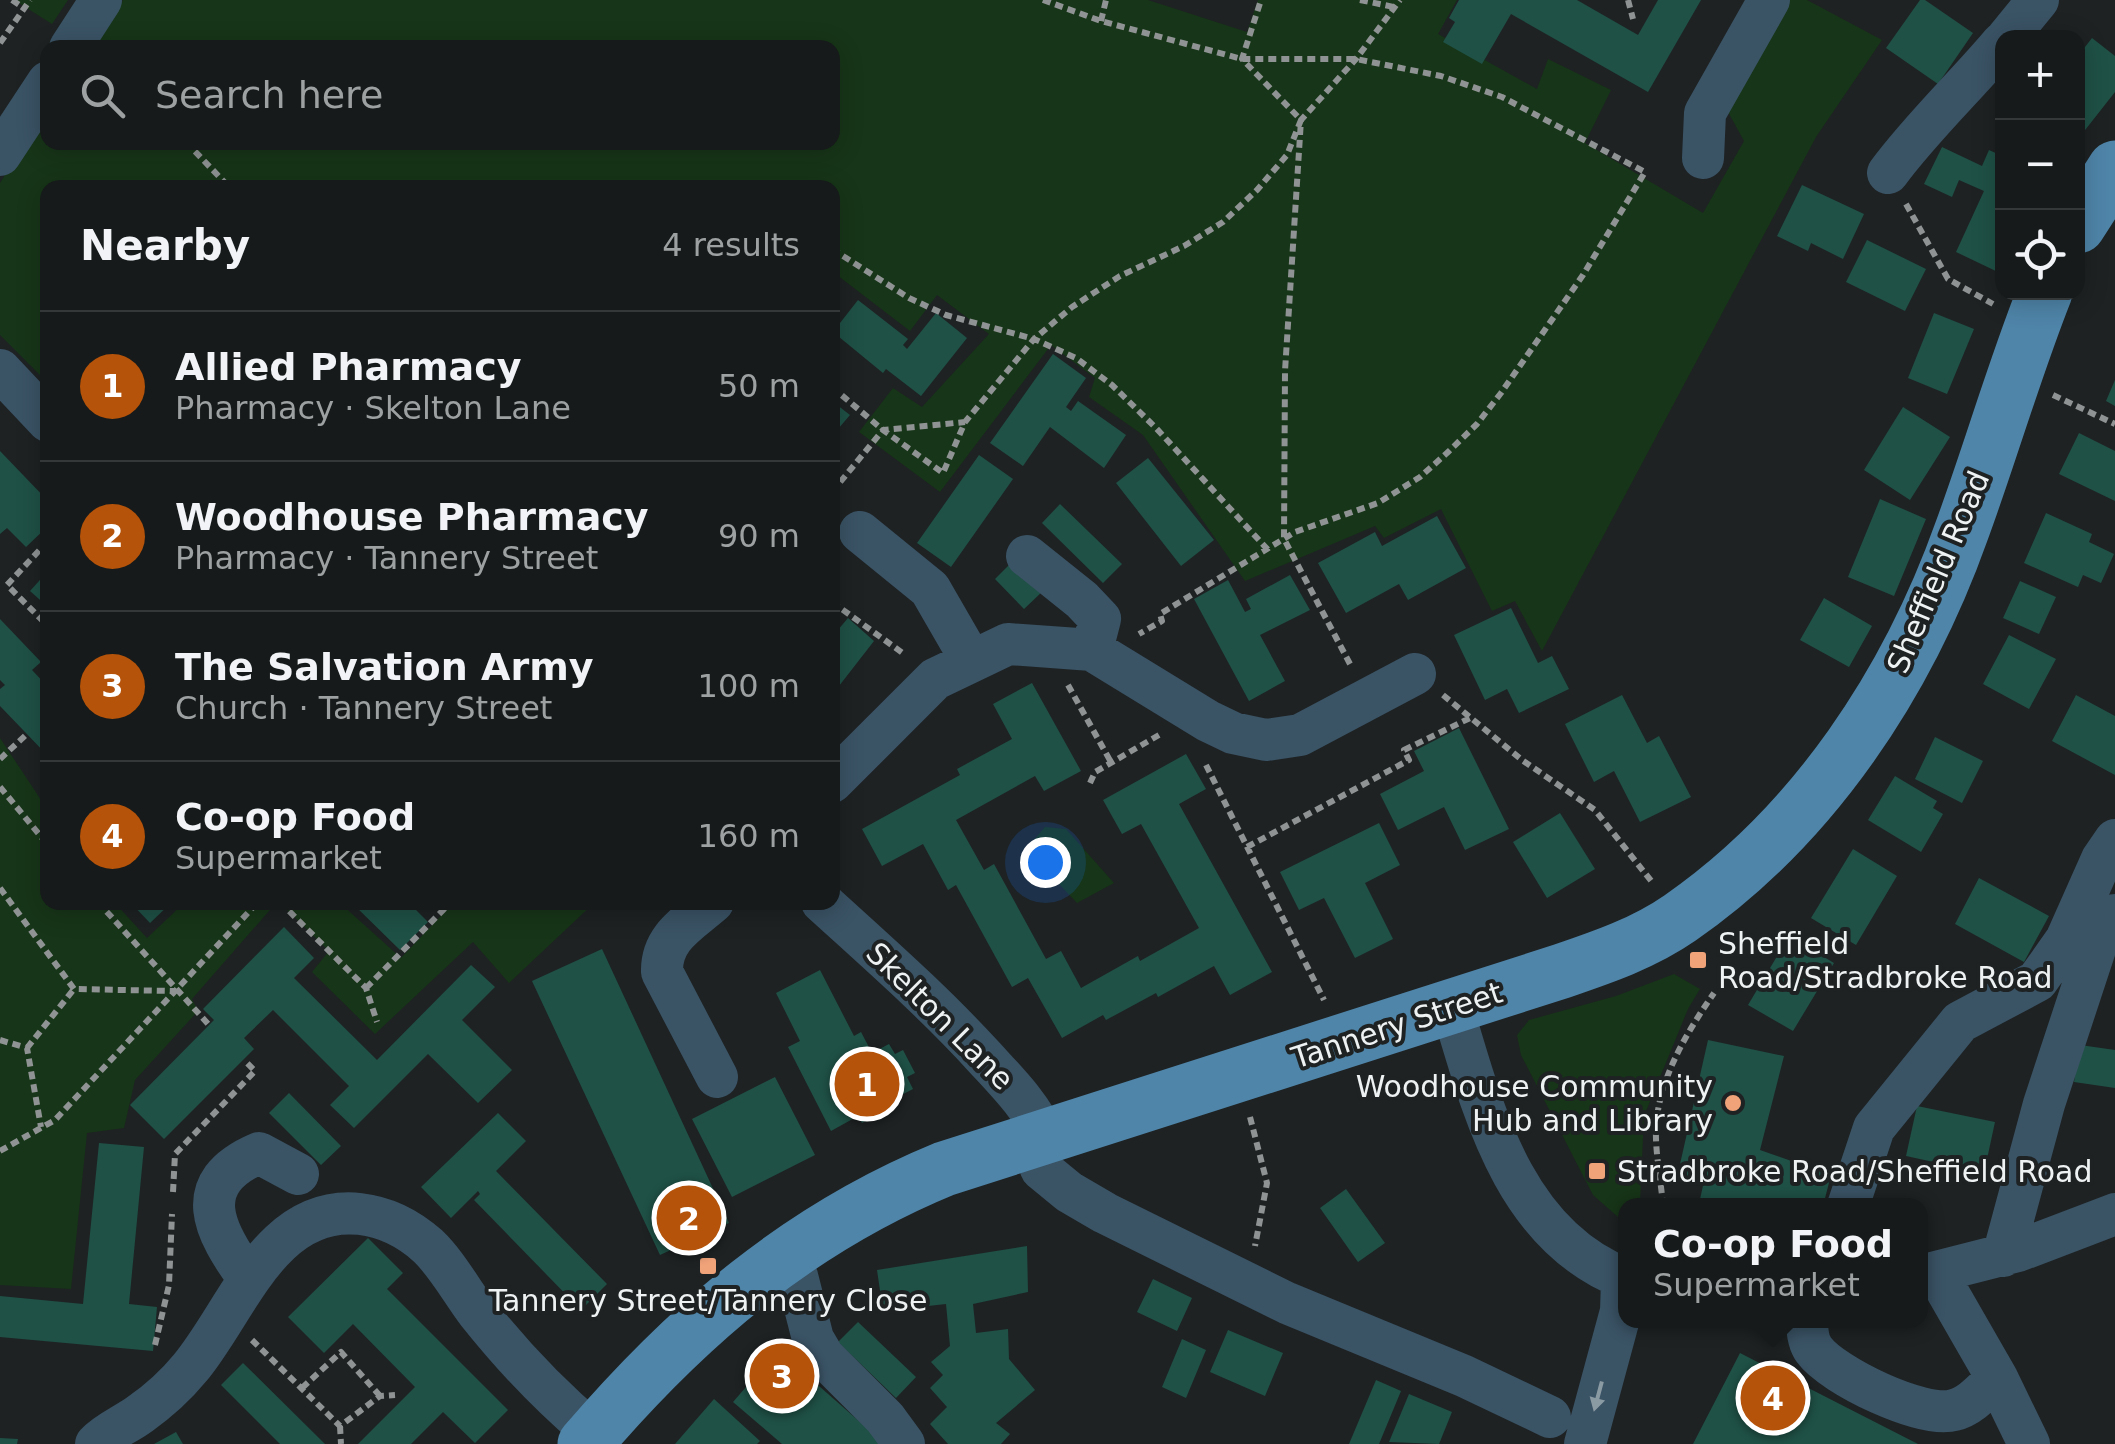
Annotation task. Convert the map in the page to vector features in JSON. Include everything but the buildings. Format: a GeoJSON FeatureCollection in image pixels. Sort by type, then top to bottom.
{"type":"FeatureCollection","features":[{"type":"Feature","properties":{"kind":"main road"},"geometry":{"type":"LineString","coordinates":[[2085,215],[2115,168]]}},
{"type":"Feature","properties":{"kind":"main road","name":"Sheffield Road"},"geometry":{"type":"LineString","coordinates":[[1742,870],[1822,787],[1863,730],[1898,670],[1961,533],[2039,309]]}},
{"type":"Feature","properties":{"kind":"main road","name":"Tannery Street"},"geometry":{"type":"LineString","coordinates":[[589,1439],[702,1322],[780,1258],[865,1205],[944,1169],[1625,949],[1679,920],[1742,870]]}},
{"type":"Feature","properties":{"kind":"street"},"geometry":{"type":"LineString","coordinates":[[75,40],[101,0]]}},
{"type":"Feature","properties":{"kind":"street"},"geometry":{"type":"LineString","coordinates":[[1703,158],[1705,113],[1768,0]]}},
{"type":"Feature","properties":{"kind":"street"},"geometry":{"type":"LineString","coordinates":[[2014,30],[2038,0]]}},
{"type":"Feature","properties":{"kind":"street"},"geometry":{"type":"LineString","coordinates":[[1888,173],[1913,139],[1954,100],[1995,51]]}},
{"type":"Feature","properties":{"kind":"street"},"geometry":{"type":"LineString","coordinates":[[0,155],[40,94]]}},
{"type":"Feature","properties":{"kind":"street"},"geometry":{"type":"LineString","coordinates":[[0,370],[40,412]]}},
{"type":"Feature","properties":{"kind":"street"},"geometry":{"type":"LineString","coordinates":[[860,532],[930,589],[970,660]]}},
{"type":"Feature","properties":{"kind":"street"},"geometry":{"type":"LineString","coordinates":[[1027,556],[1100,619],[1093,654]]}},
{"type":"Feature","properties":{"kind":"street"},"geometry":{"type":"LineString","coordinates":[[840,774],[935,679],[1008,644],[1093,654],[1232,732],[1266,740],[1300,736],[1428,684]]}},
{"type":"Feature","properties":{"kind":"street"},"geometry":{"type":"LineString","coordinates":[[1851,1198],[1874,1128],[1960,1022],[2037,981],[2066,940],[2102,859],[2115,840]]}},
{"type":"Feature","properties":{"kind":"street"},"geometry":{"type":"LineString","coordinates":[[704,910],[672,936],[661,956],[662,972],[717,1077]]}},
{"type":"Feature","properties":{"kind":"street","name":"Skelton Lane"},"geometry":{"type":"LineString","coordinates":[[831,910],[930,999],[1017,1093],[1037,1118],[1039,1141]]}},
{"type":"Feature","properties":{"kind":"street"},"geometry":{"type":"LineString","coordinates":[[2003,1256],[2044,1104],[2096,946],[2115,915]]}},
{"type":"Feature","properties":{"kind":"street"},"geometry":{"type":"LineString","coordinates":[[1452,1007],[1487,1119],[1518,1184],[1548,1227],[1582,1258],[1618,1276]]}},
{"type":"Feature","properties":{"kind":"street"},"geometry":{"type":"LineString","coordinates":[[1039,1141],[1041,1169],[1068,1192],[1105,1213],[1287,1303],[1464,1376],[1550,1417]]}},
{"type":"Feature","properties":{"kind":"street"},"geometry":{"type":"LineString","coordinates":[[249,1279],[224,1244],[212,1212],[219,1186],[236,1163],[258,1153],[298,1174]]}},
{"type":"Feature","properties":{"kind":"street"},"geometry":{"type":"LineString","coordinates":[[96,1444],[140,1414],[188,1371],[219,1332],[249,1279],[283,1238],[328,1215],[352,1213],[392,1222],[430,1247],[514,1358],[589,1439]]}},
{"type":"Feature","properties":{"kind":"street"},"geometry":{"type":"LineString","coordinates":[[2029,1444],[1947,1291],[1931,1274],[2003,1256],[2115,1214]]}},
{"type":"Feature","properties":{"kind":"street"},"geometry":{"type":"LineString","coordinates":[[780,1258],[797,1276],[813,1339],[824,1356],[885,1418],[904,1444]]}},
{"type":"Feature","properties":{"kind":"street"},"geometry":{"type":"LineString","coordinates":[[1585,1444],[1618,1319]]}},
{"type":"Feature","properties":{"kind":"street"},"geometry":{"type":"LineString","coordinates":[[1809,1328],[1814,1350],[1844,1374],[1894,1398],[1937,1412],[1967,1405],[1997,1378]]}},
{"type":"Feature","properties":{"kind":"path"},"geometry":{"type":"LineString","coordinates":[[12,0],[24,8]]}},
{"type":"Feature","properties":{"kind":"path"},"geometry":{"type":"LineString","coordinates":[[0,43],[30,0]]}},
{"type":"Feature","properties":{"kind":"path"},"geometry":{"type":"LineString","coordinates":[[1043,0],[1101,21],[1242,59],[1356,59],[1441,76],[1502,96],[1645,172],[1582,275],[1477,424],[1420,476],[1378,503],[1295,532],[1160,614],[1162,621],[1093,654],[1112,764]]}},
{"type":"Feature","properties":{"kind":"path"},"geometry":{"type":"LineString","coordinates":[[1101,21],[1106,0]]}},
{"type":"Feature","properties":{"kind":"path"},"geometry":{"type":"LineString","coordinates":[[1242,59],[1261,0]]}},
{"type":"Feature","properties":{"kind":"path"},"geometry":{"type":"LineString","coordinates":[[1360,0],[1394,8]]}},
{"type":"Feature","properties":{"kind":"path"},"geometry":{"type":"LineString","coordinates":[[840,394],[943,473],[965,422],[1034,339],[1072,307],[1120,276],[1184,246],[1223,222],[1258,190],[1287,155],[1301,120],[1356,59],[1400,0]]}},
{"type":"Feature","properties":{"kind":"path"},"geometry":{"type":"LineString","coordinates":[[1628,0],[1633,20]]}},
{"type":"Feature","properties":{"kind":"path"},"geometry":{"type":"LineString","coordinates":[[1242,59],[1301,120],[1285,372],[1284,540],[1350,664]]}},
{"type":"Feature","properties":{"kind":"path"},"geometry":{"type":"LineString","coordinates":[[194,150],[222,180]]}},
{"type":"Feature","properties":{"kind":"path"},"geometry":{"type":"LineString","coordinates":[[1888,173],[1948,279],[2039,309]]}},
{"type":"Feature","properties":{"kind":"path"},"geometry":{"type":"LineString","coordinates":[[840,254],[910,298],[946,315],[1034,339],[1076,358],[1112,385],[1244,520],[1268,551]]}},
{"type":"Feature","properties":{"kind":"path"},"geometry":{"type":"LineString","coordinates":[[2041,390],[2115,424]]}},
{"type":"Feature","properties":{"kind":"path"},"geometry":{"type":"LineString","coordinates":[[840,482],[883,430],[965,422]]}},
{"type":"Feature","properties":{"kind":"path"},"geometry":{"type":"LineString","coordinates":[[40,550],[7,585],[40,618]]}},
{"type":"Feature","properties":{"kind":"path"},"geometry":{"type":"LineString","coordinates":[[840,608],[916,661]]}},
{"type":"Feature","properties":{"kind":"path"},"geometry":{"type":"LineString","coordinates":[[1428,684],[1522,760],[1595,810],[1679,920]]}},
{"type":"Feature","properties":{"kind":"path"},"geometry":{"type":"LineString","coordinates":[[1247,847],[1409,760],[1404,750],[1470,718]]}},
{"type":"Feature","properties":{"kind":"path"},"geometry":{"type":"LineString","coordinates":[[1090,782],[1094,772],[1173,727]]}},
{"type":"Feature","properties":{"kind":"path"},"geometry":{"type":"LineString","coordinates":[[0,759],[26,734]]}},
{"type":"Feature","properties":{"kind":"path"},"geometry":{"type":"LineString","coordinates":[[1200,753],[1342,1043]]}},
{"type":"Feature","properties":{"kind":"path"},"geometry":{"type":"LineString","coordinates":[[0,787],[40,835]]}},
{"type":"Feature","properties":{"kind":"path"},"geometry":{"type":"LineString","coordinates":[[0,888],[74,989]]}},
{"type":"Feature","properties":{"kind":"path"},"geometry":{"type":"LineString","coordinates":[[105,910],[209,1025]]}},
{"type":"Feature","properties":{"kind":"path"},"geometry":{"type":"LineString","coordinates":[[0,1151],[55,1120],[250,910]]}},
{"type":"Feature","properties":{"kind":"path"},"geometry":{"type":"LineString","coordinates":[[288,910],[366,988],[377,1022]]}},
{"type":"Feature","properties":{"kind":"path"},"geometry":{"type":"LineString","coordinates":[[366,988],[443,910]]}},
{"type":"Feature","properties":{"kind":"path"},"geometry":{"type":"LineString","coordinates":[[74,989],[175,990]]}},
{"type":"Feature","properties":{"kind":"path"},"geometry":{"type":"LineString","coordinates":[[41,1128],[27,1048],[74,989]]}},
{"type":"Feature","properties":{"kind":"path"},"geometry":{"type":"LineString","coordinates":[[1662,1198],[1656,1127],[1663,1087],[1691,1026],[1714,993]]}},
{"type":"Feature","properties":{"kind":"path"},"geometry":{"type":"LineString","coordinates":[[0,1040],[27,1048]]}},
{"type":"Feature","properties":{"kind":"path"},"geometry":{"type":"LineString","coordinates":[[1249,1114],[1267,1182],[1252,1262]]}},
{"type":"Feature","properties":{"kind":"path"},"geometry":{"type":"LineString","coordinates":[[243,1334],[340,1426],[340,1444]]}},
{"type":"Feature","properties":{"kind":"path"},"geometry":{"type":"LineString","coordinates":[[302,1388],[342,1352],[380,1396]]}},
{"type":"Feature","properties":{"kind":"path"},"geometry":{"type":"LineString","coordinates":[[340,1426],[380,1396],[394,1394]]}},
{"type":"Feature","properties":{"kind":"green space"},"geometry":{"type":"Polygon","coordinates":[[[14,0],[68,0],[52,24],[14,0]]]}},
{"type":"Feature","properties":{"kind":"green space"},"geometry":{"type":"Polygon","coordinates":[[[123,0],[1148,0],[1247,32],[1258,0],[1457,0],[1438,34],[1537,89],[1548,59],[1611,90],[1585,143],[1703,213],[1744,141],[1727,110],[1789,0],[1807,0],[1882,40],[1816,137],[1542,651],[1515,601],[1492,611],[1441,509],[1384,538],[1375,526],[1245,581],[1143,435],[1089,397],[1095,378],[1051,345],[940,492],[859,432],[893,388],[922,407],[989,334],[937,295],[910,331],[840,277],[840,180],[40,180],[40,375],[0,335],[0,183],[40,119],[40,150],[840,150],[840,40],[95,40],[123,0]]]}},
{"type":"Feature","properties":{"kind":"green space"},"geometry":{"type":"Polygon","coordinates":[[[0,738],[40,798],[40,910],[121,910],[147,938],[177,910],[270,910],[192,999],[198,1011],[135,1080],[124,1128],[87,1133],[71,1289],[0,1285],[0,738]]]}},
{"type":"Feature","properties":{"kind":"green space"},"geometry":{"type":"Polygon","coordinates":[[[1045,827],[1066,829],[1114,883],[1077,903],[1026,849],[1045,827]]]}},
{"type":"Feature","properties":{"kind":"green space"},"geometry":{"type":"Polygon","coordinates":[[[287,910],[348,910],[401,958],[446,910],[587,910],[509,983],[473,942],[375,1034],[312,972],[329,951],[287,910]]]}},
{"type":"Feature","properties":{"kind":"green space"},"geometry":{"type":"Polygon","coordinates":[[[1674,974],[1700,989],[1644,1116],[1640,1198],[1618,1198],[1618,1217],[1593,1195],[1521,1055],[1517,1035],[1529,1020],[1616,996],[1674,974]]]}},
{"type":"Feature","properties":{"kind":"place","name":"Sheffield Road/Stradbroke Road"},"geometry":{"type":"Point","coordinates":[1698,960]}},
{"type":"Feature","properties":{"kind":"place","name":"Allied Pharmacy"},"geometry":{"type":"Point","coordinates":[867,1084]}},
{"type":"Feature","properties":{"kind":"place","name":"Woodhouse Community Hub and Library"},"geometry":{"type":"Point","coordinates":[1733,1103]}},
{"type":"Feature","properties":{"kind":"place","name":"Stradbroke Road/Sheffield Road"},"geometry":{"type":"Point","coordinates":[1597,1171]}},
{"type":"Feature","properties":{"kind":"place","name":"Woodhouse Pharmacy"},"geometry":{"type":"Point","coordinates":[689,1218]}},
{"type":"Feature","properties":{"kind":"place","name":"Tannery Street/Tannery Close"},"geometry":{"type":"Point","coordinates":[708,1266]}},
{"type":"Feature","properties":{"kind":"place","name":"The Salvation Army"},"geometry":{"type":"Point","coordinates":[782,1376]}},
{"type":"Feature","properties":{"kind":"place","name":"Co-op Food"},"geometry":{"type":"Point","coordinates":[1773,1398]}}]}
